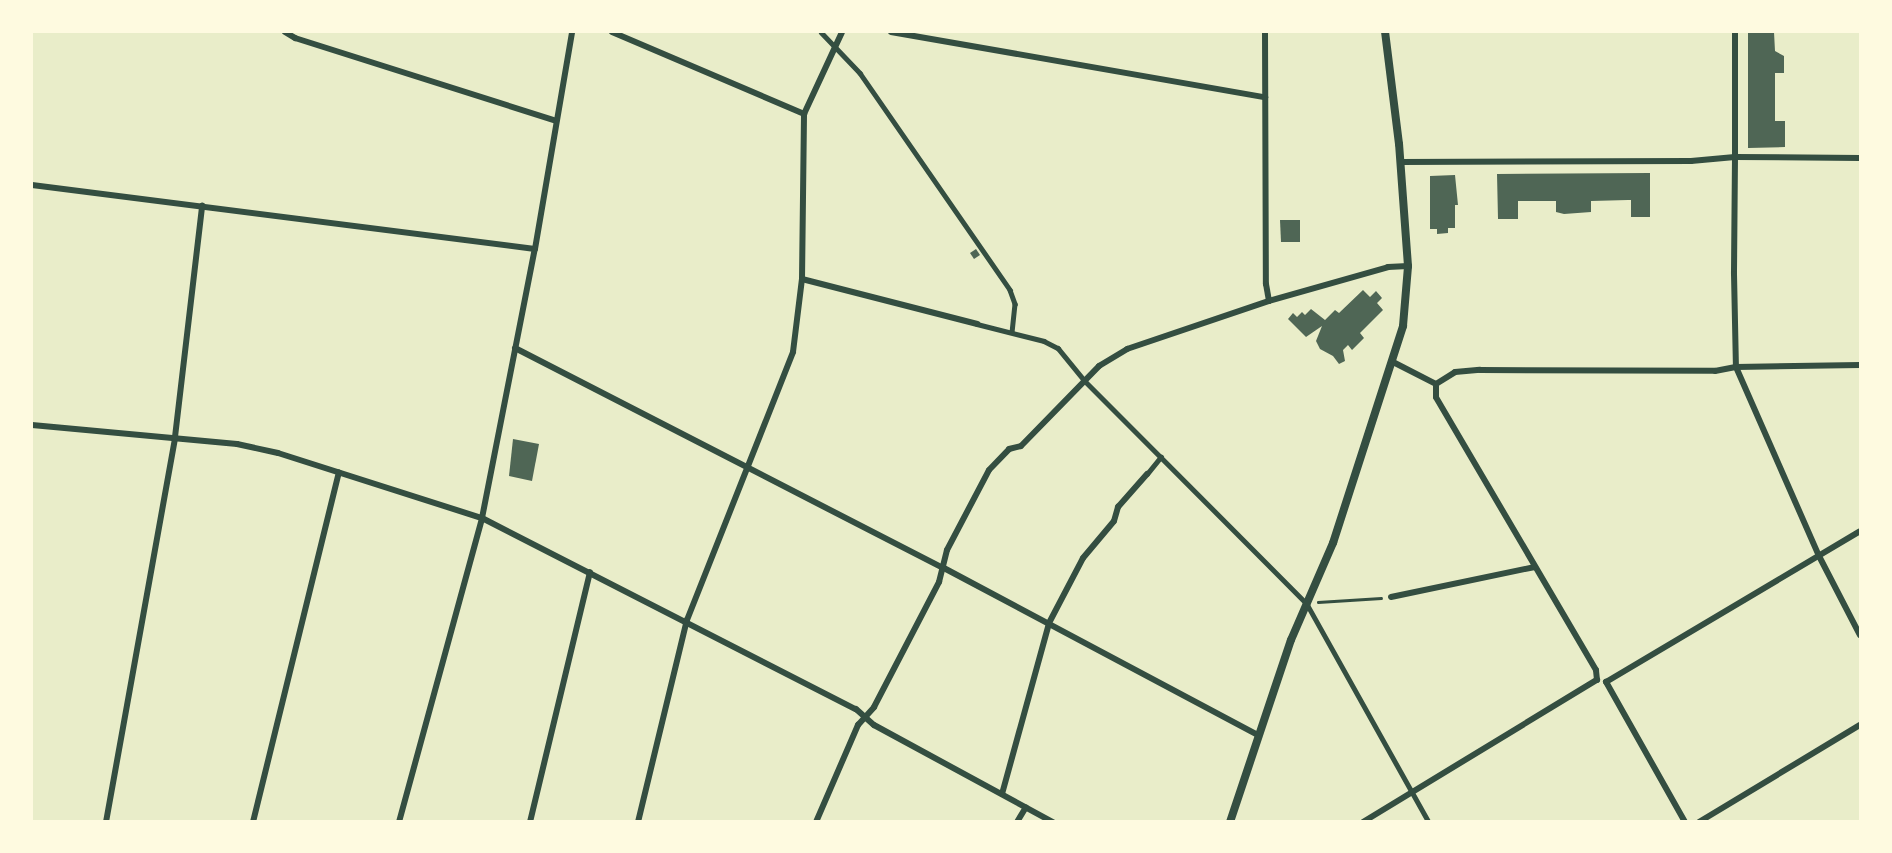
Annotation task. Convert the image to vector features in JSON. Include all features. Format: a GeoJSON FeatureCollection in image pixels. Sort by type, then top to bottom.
{"type":"FeatureCollection","features":[{"type":"Feature","properties":{"kind":"street"},"geometry":{"type":"LineString","coordinates":[[285,32],[295,38],[555,121]]}},
{"type":"Feature","properties":{"kind":"street"},"geometry":{"type":"LineString","coordinates":[[399,821],[482,518],[535,249],[572,32]]}},
{"type":"Feature","properties":{"kind":"street"},"geometry":{"type":"LineString","coordinates":[[612,32],[804,114]]}},
{"type":"Feature","properties":{"kind":"street"},"geometry":{"type":"LineString","coordinates":[[821,32],[836,44],[860,73],[1010,290],[1015,304],[1012,332]]}},
{"type":"Feature","properties":{"kind":"street"},"geometry":{"type":"LineString","coordinates":[[638,821],[687,620],[793,352],[802,279],[804,114],[842,32]]}},
{"type":"Feature","properties":{"kind":"street"},"geometry":{"type":"LineString","coordinates":[[891,32],[1265,97]]}},
{"type":"Feature","properties":{"kind":"street"},"geometry":{"type":"LineString","coordinates":[[1265,32],[1266,284],[1269,301]]}},
{"type":"Feature","properties":{"kind":"street"},"geometry":{"type":"LineString","coordinates":[[1230,821],[1258,735],[1333,543],[1404,326],[1408,266],[1401,162],[1385,32]]}},
{"type":"Feature","properties":{"kind":"street"},"geometry":{"type":"LineString","coordinates":[[1734,32],[1736,367],[1819,556],[1860,635]]}},
{"type":"Feature","properties":{"kind":"street"},"geometry":{"type":"LineString","coordinates":[[1401,162],[1860,158]]}},
{"type":"Feature","properties":{"kind":"street"},"geometry":{"type":"LineString","coordinates":[[32,185],[535,249]]}},
{"type":"Feature","properties":{"kind":"street"},"geometry":{"type":"LineString","coordinates":[[106,821],[175,437],[202,206]]}},
{"type":"Feature","properties":{"kind":"street"},"geometry":{"type":"LineString","coordinates":[[816,821],[858,725],[874,707],[939,582],[947,550],[989,470],[1009,449],[1021,446],[1112,356],[1126,349],[1269,301],[1388,267],[1408,266]]}},
{"type":"Feature","properties":{"kind":"street"},"geometry":{"type":"LineString","coordinates":[[802,279],[1012,332],[1058,348],[1085,381],[1307,604],[1410,792],[1429,821]]}},
{"type":"Feature","properties":{"kind":"street"},"geometry":{"type":"LineString","coordinates":[[515,348],[1049,622],[1258,735]]}},
{"type":"Feature","properties":{"kind":"street"},"geometry":{"type":"LineString","coordinates":[[1394,362],[1436,384]]}},
{"type":"Feature","properties":{"kind":"street"},"geometry":{"type":"LineString","coordinates":[[1436,384],[1455,372],[1480,370],[1715,371],[1736,367],[1860,365]]}},
{"type":"Feature","properties":{"kind":"street"},"geometry":{"type":"LineString","coordinates":[[1363,821],[1597,680],[1596,670],[1436,397],[1436,384]]}},
{"type":"Feature","properties":{"kind":"street"},"geometry":{"type":"LineString","coordinates":[[32,425],[237,444],[339,472],[482,518],[687,620],[856,709],[874,726],[1054,821]]}},
{"type":"Feature","properties":{"kind":"street"},"geometry":{"type":"LineString","coordinates":[[1002,794],[1049,622],[1083,558],[1114,521],[1118,508],[1161,457]]}},
{"type":"Feature","properties":{"kind":"street"},"geometry":{"type":"LineString","coordinates":[[253,821],[339,472]]}},
{"type":"Feature","properties":{"kind":"street"},"geometry":{"type":"LineString","coordinates":[[1685,821],[1606,682],[1860,531]]}},
{"type":"Feature","properties":{"kind":"street"},"geometry":{"type":"LineString","coordinates":[[1391,597],[1535,567]]}},
{"type":"Feature","properties":{"kind":"street"},"geometry":{"type":"LineString","coordinates":[[530,821],[590,572]]}},
{"type":"Feature","properties":{"kind":"street"},"geometry":{"type":"LineString","coordinates":[[1699,821],[1860,725]]}},
{"type":"Feature","properties":{"kind":"street"},"geometry":{"type":"LineString","coordinates":[[1017,821],[1026,807]]}},
{"type":"Feature","properties":{"kind":"path"},"geometry":{"type":"LineString","coordinates":[[1307,604],[1391,597]]}},
{"type":"Feature","properties":{"kind":"building"},"geometry":{"type":"Polygon","coordinates":[[[1748,32],[1774,32],[1775,51],[1784,56],[1784,73],[1775,73],[1775,121],[1785,121],[1785,147],[1748,148],[1748,32]]]}},
{"type":"Feature","properties":{"kind":"building"},"geometry":{"type":"Polygon","coordinates":[[[1650,173],[1650,217],[1631,217],[1631,200],[1591,201],[1591,212],[1564,214],[1556,212],[1556,201],[1518,201],[1518,219],[1498,219],[1497,174],[1650,173]]]}},
{"type":"Feature","properties":{"kind":"building"},"geometry":{"type":"Polygon","coordinates":[[[1455,175],[1458,205],[1455,205],[1455,228],[1448,228],[1448,233],[1437,234],[1437,229],[1430,229],[1430,176],[1455,175]]]}},
{"type":"Feature","properties":{"kind":"building"},"geometry":{"type":"Polygon","coordinates":[[[1280,220],[1300,220],[1300,242],[1281,242],[1280,220]]]}},
{"type":"Feature","properties":{"kind":"building"},"geometry":{"type":"Polygon","coordinates":[[[976,249],[980,255],[974,259],[970,253],[976,249]]]}},
{"type":"Feature","properties":{"kind":"building"},"geometry":{"type":"Polygon","coordinates":[[[1363,290],[1370,297],[1376,291],[1382,298],[1377,303],[1383,310],[1360,333],[1364,338],[1352,350],[1348,345],[1343,350],[1345,361],[1339,364],[1333,356],[1320,349],[1316,341],[1322,326],[1306,337],[1288,319],[1293,313],[1297,317],[1302,312],[1305,315],[1311,309],[1325,320],[1335,310],[1339,313],[1363,290]]]}},
{"type":"Feature","properties":{"kind":"building"},"geometry":{"type":"Polygon","coordinates":[[[513,439],[539,444],[532,481],[509,476],[513,439]]]}}]}
